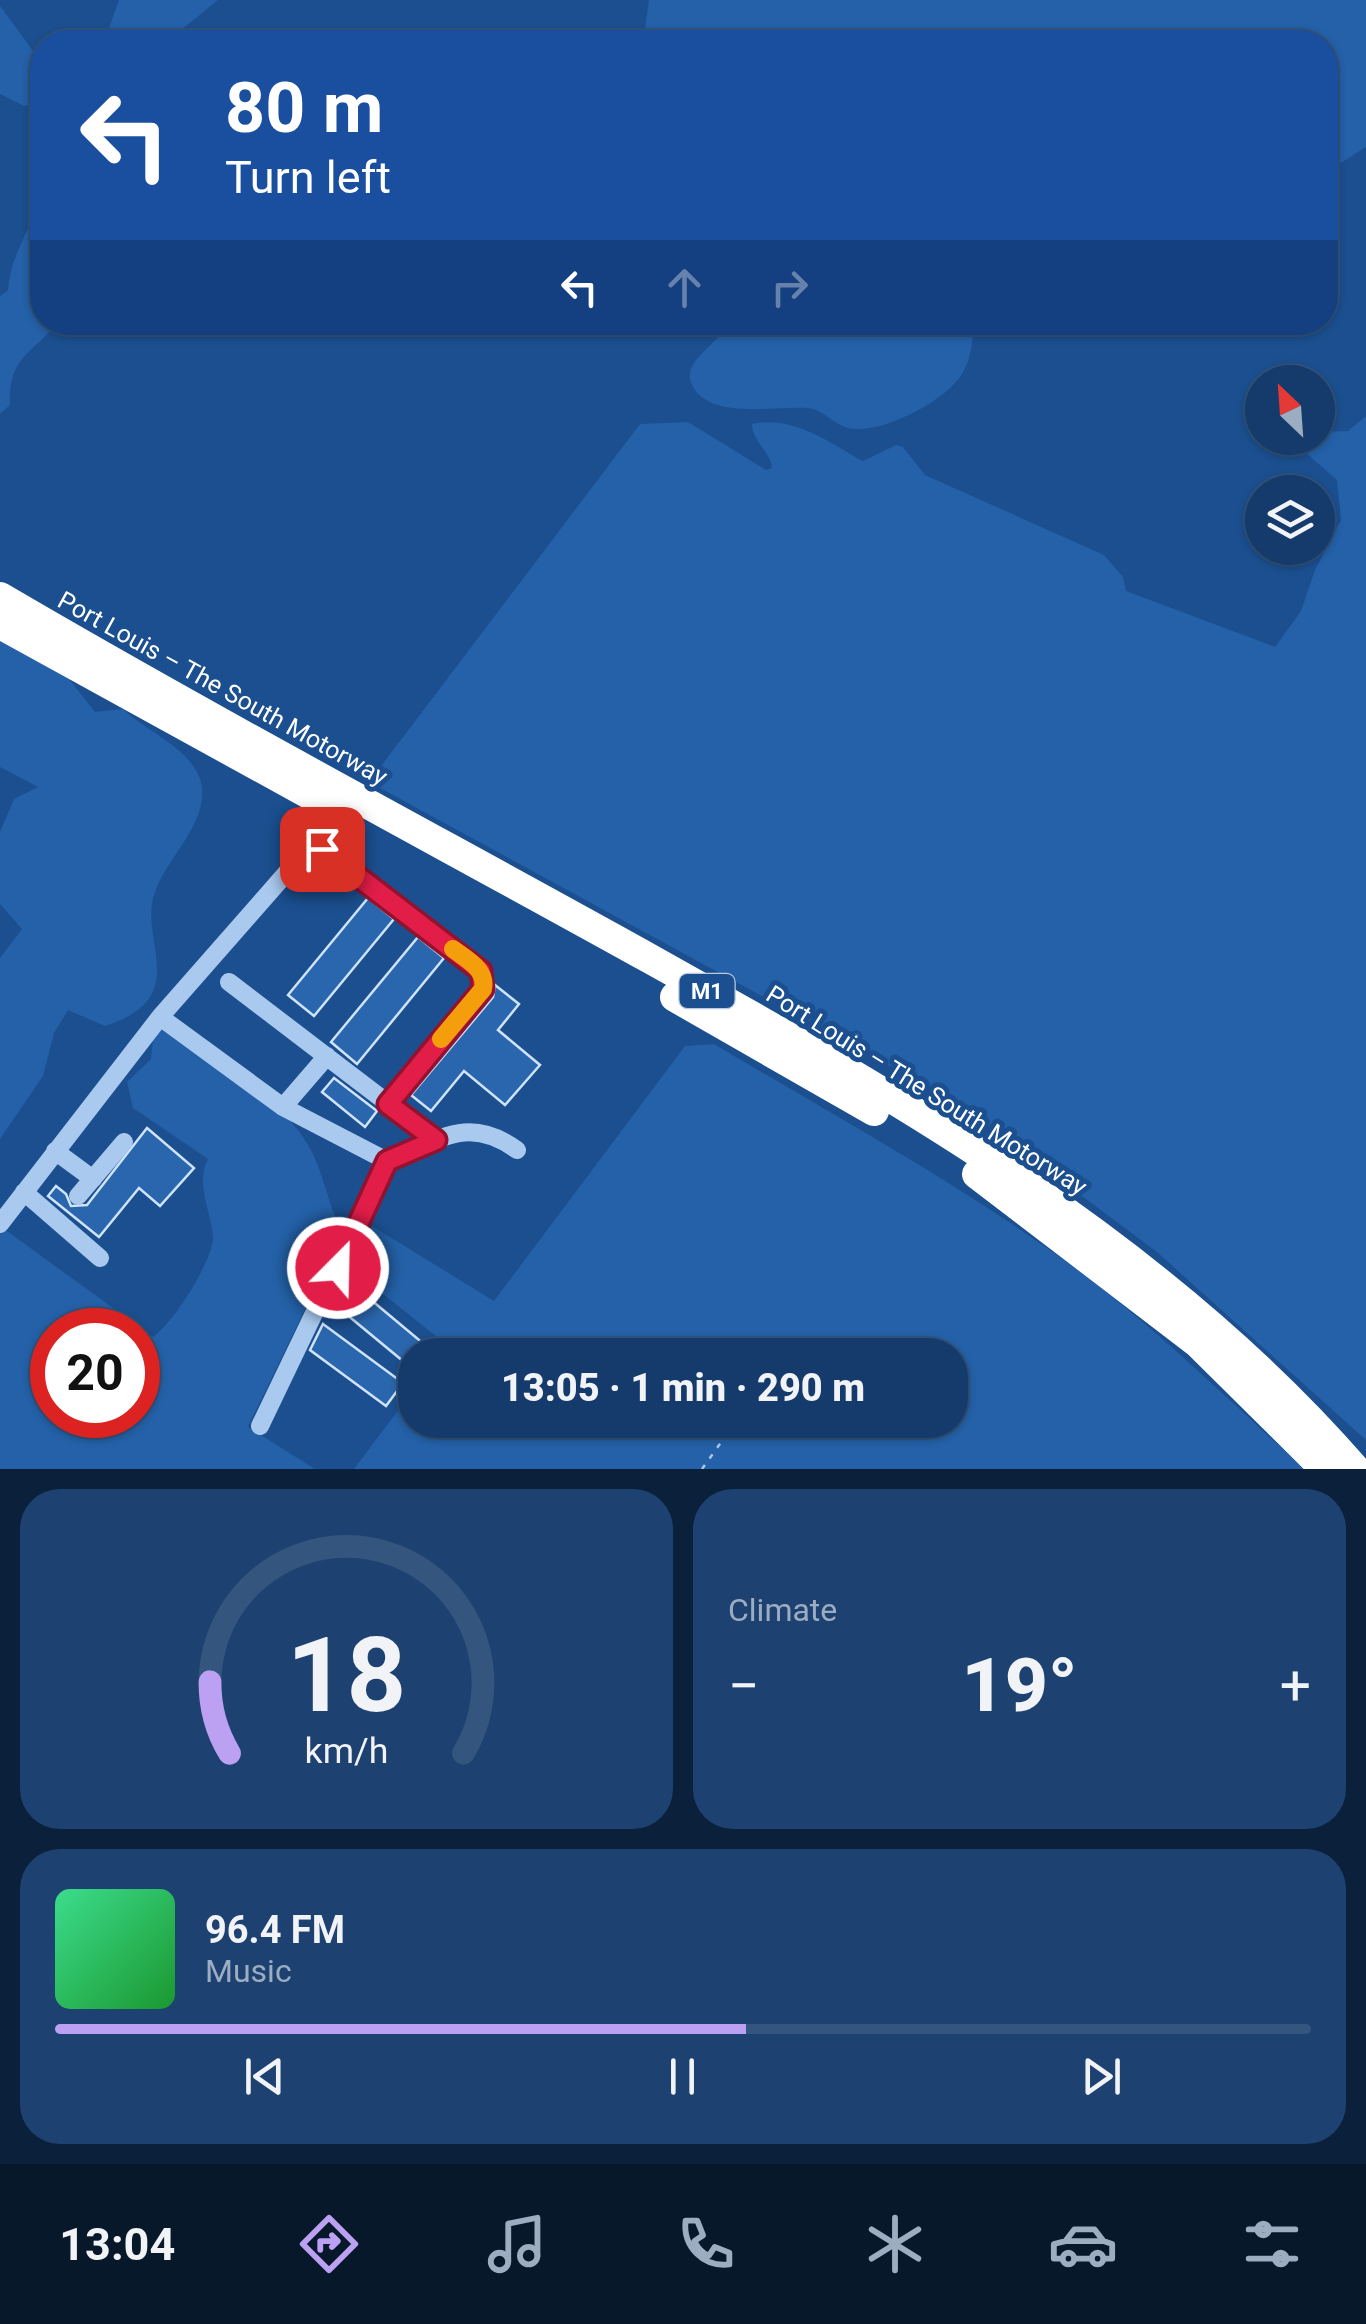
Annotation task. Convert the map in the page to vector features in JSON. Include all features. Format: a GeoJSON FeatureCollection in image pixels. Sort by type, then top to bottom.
{"type":"FeatureCollection","features":[{"type":"Feature","properties":{"kind":"highway","name":"Port Louis – The South Motorway"},"geometry":{"type":"LineString","coordinates":[[0,597],[830,1060],[991,1159],[1071,1213],[1194,1312],[1327,1437],[1355,1469]]}},
{"type":"Feature","properties":{"kind":"highway","name":"Port Louis – The South Motorway"},"geometry":{"type":"LineString","coordinates":[[0,624],[822,1080],[988,1180],[1198,1343],[1325,1469]]}},
{"type":"Feature","properties":{"kind":"lane"},"geometry":{"type":"LineString","coordinates":[[0,1224],[160,1017],[296,862],[322,849],[481,971],[484,980],[483,989],[388,1104]]}},
{"type":"Feature","properties":{"kind":"lane"},"geometry":{"type":"LineString","coordinates":[[229,982],[436,1140]]}},
{"type":"Feature","properties":{"kind":"lane"},"geometry":{"type":"LineString","coordinates":[[160,1017],[283,1107],[387,1161]]}},
{"type":"Feature","properties":{"kind":"lane"},"geometry":{"type":"LineString","coordinates":[[283,1107],[327,1056]]}},
{"type":"Feature","properties":{"kind":"lane"},"geometry":{"type":"LineString","coordinates":[[260,1426],[387,1161],[465,1131],[486,1130],[517,1150]]}},
{"type":"Feature","properties":{"kind":"lane"},"geometry":{"type":"LineString","coordinates":[[78,1196],[124,1142]]}},
{"type":"Feature","properties":{"kind":"lane"},"geometry":{"type":"LineString","coordinates":[[56,1151],[93,1179]]}},
{"type":"Feature","properties":{"kind":"lane"},"geometry":{"type":"LineString","coordinates":[[24,1192],[100,1258]]}},
{"type":"Feature","properties":{"kind":"path"},"geometry":{"type":"LineString","coordinates":[[702,1469],[724,1438]]}},
{"type":"Feature","properties":{"kind":"shaded area"},"geometry":{"type":"Polygon","coordinates":[[[119,0],[218,0],[181,30],[108,30],[119,0]]]}},
{"type":"Feature","properties":{"kind":"shaded area"},"geometry":{"type":"Polygon","coordinates":[[[649,0],[1366,0],[1366,147],[1338,165],[1338,30],[645,30],[649,0]]]}},
{"type":"Feature","properties":{"kind":"shaded area"},"geometry":{"type":"Polygon","coordinates":[[[0,6],[30,47],[30,105],[24,106],[0,94],[0,6]]]}},
{"type":"Feature","properties":{"kind":"shaded area"},"geometry":{"type":"Polygon","coordinates":[[[30,224],[30,335],[45,335],[17,366],[10,405],[0,414],[0,296],[8,290],[16,255],[30,224]]]}},
{"type":"Feature","properties":{"kind":"shaded area"},"geometry":{"type":"Polygon","coordinates":[[[719,335],[973,335],[962,374],[942,395],[893,422],[861,429],[843,426],[813,409],[744,409],[712,403],[692,385],[690,376],[696,360],[719,335]]]}},
{"type":"Feature","properties":{"kind":"shaded area"},"geometry":{"type":"Polygon","coordinates":[[[1366,416],[1366,1440],[1157,1252],[956,1102],[369,782],[640,424],[688,422],[766,470],[772,468],[771,462],[752,424],[782,423],[796,427],[863,461],[896,445],[903,447],[925,475],[1104,555],[1123,577],[1126,591],[1275,647],[1301,611],[1318,565],[1335,565],[1335,532],[1341,520],[1337,480],[1308,455],[1335,455],[1335,431],[1348,431],[1366,416]]]}},
{"type":"Feature","properties":{"kind":"shaded area"},"geometry":{"type":"Polygon","coordinates":[[[0,635],[69,679],[95,712],[123,709],[182,753],[198,775],[202,802],[192,828],[155,892],[151,910],[156,983],[148,999],[132,1014],[105,1026],[68,1010],[54,1033],[43,1076],[0,1139],[0,958],[22,929],[0,904],[0,832],[14,799],[38,787],[0,767],[0,635]]]}},
{"type":"Feature","properties":{"kind":"shaded area"},"geometry":{"type":"Polygon","coordinates":[[[166,1023],[280,1110],[314,1155],[343,1231],[248,1427],[315,1469],[0,1469],[0,1226],[113,1308],[30,1308],[30,1438],[160,1438],[160,1331],[191,1291],[213,1237],[203,1187],[208,1159],[133,1108],[127,1082],[151,1059],[154,1032],[166,1023]]]}},
{"type":"Feature","properties":{"kind":"shaded area"},"geometry":{"type":"Polygon","coordinates":[[[714,1044],[1032,1237],[1164,1340],[1304,1469],[354,1469],[398,1411],[398,1438],[968,1438],[968,1338],[438,1338],[353,1270],[372,1226],[494,1301],[685,1046],[714,1044]]]}},
{"type":"Feature","properties":{"kind":"building"},"geometry":{"type":"Polygon","coordinates":[[[368,898],[394,919],[314,1016],[288,995],[368,898]]]}},
{"type":"Feature","properties":{"kind":"building"},"geometry":{"type":"Polygon","coordinates":[[[418,937],[444,958],[357,1064],[331,1042],[418,937]]]}},
{"type":"Feature","properties":{"kind":"building"},"geometry":{"type":"Polygon","coordinates":[[[495,985],[519,1004],[498,1030],[540,1065],[505,1105],[464,1071],[431,1111],[411,1095],[493,997],[495,985]]]}},
{"type":"Feature","properties":{"kind":"building"},"geometry":{"type":"Polygon","coordinates":[[[334,1078],[377,1111],[365,1127],[322,1092],[334,1078]]]}},
{"type":"Feature","properties":{"kind":"building"},"geometry":{"type":"Polygon","coordinates":[[[147,1128],[194,1168],[160,1206],[139,1188],[99,1237],[48,1196],[56,1186],[66,1194],[71,1206],[87,1205],[147,1128]]]}},
{"type":"Feature","properties":{"kind":"building"},"geometry":{"type":"Polygon","coordinates":[[[352,1284],[417,1338],[398,1338],[398,1357],[334,1304],[352,1284]]]}},
{"type":"Feature","properties":{"kind":"building"},"geometry":{"type":"Polygon","coordinates":[[[323,1324],[398,1379],[398,1390],[386,1406],[310,1350],[323,1324]]]}},
{"type":"Feature","properties":{"kind":"slow traffic"},"geometry":{"type":"LineString","coordinates":[[441,1039],[483,989],[481,971],[453,949]]}},
{"type":"Feature","properties":{"kind":"route"},"geometry":{"type":"LineString","coordinates":[[322,849],[481,971],[484,980],[483,989],[388,1104],[436,1140],[387,1161],[338,1268]]}}]}
